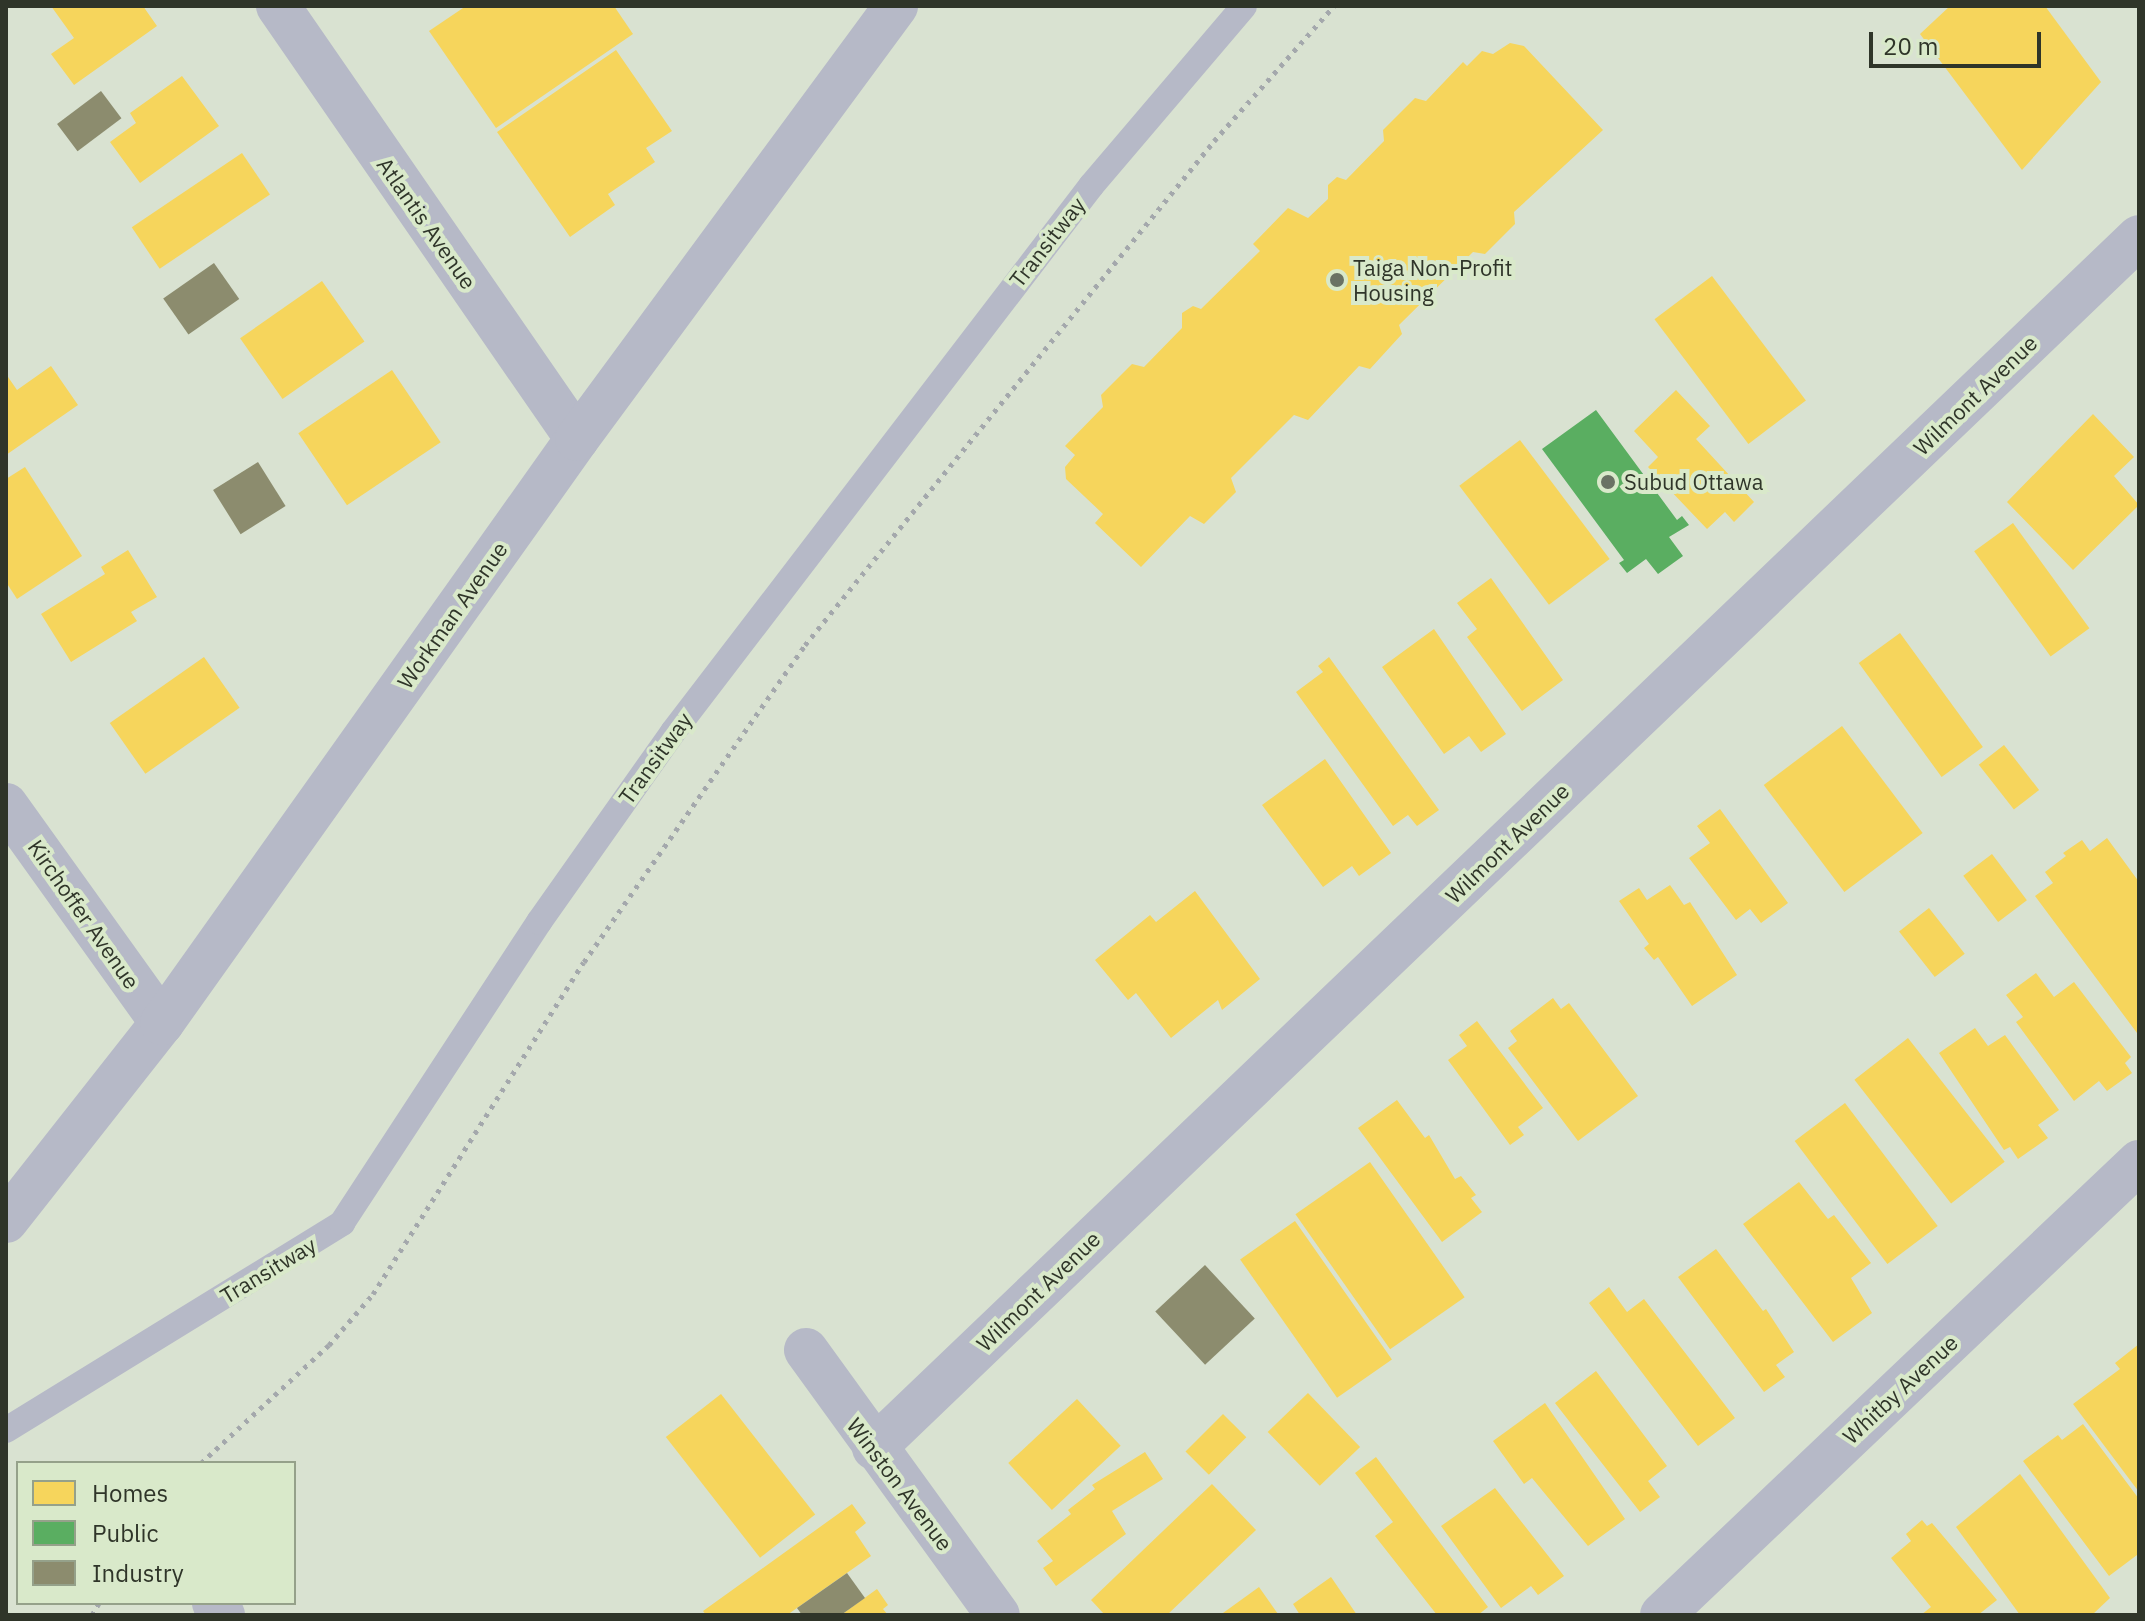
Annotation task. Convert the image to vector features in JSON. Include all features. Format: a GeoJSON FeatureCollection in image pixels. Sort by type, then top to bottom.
{"type":"FeatureCollection","features":[{"type":"Feature","properties":{"kind":"street","name":"Atlantis Avenue"},"geometry":{"type":"LineString","coordinates":[[278,6],[577,439]]}},
{"type":"Feature","properties":{"kind":"street","name":"Workman Avenue"},"geometry":{"type":"LineString","coordinates":[[6,1221],[162,1023],[577,439],[896,6]]}},
{"type":"Feature","properties":{"kind":"street","name":"Wilmont Avenue"},"geometry":{"type":"LineString","coordinates":[[874,1448],[2139,237]]}},
{"type":"Feature","properties":{"kind":"street","name":"Kirchoffer Avenue"},"geometry":{"type":"LineString","coordinates":[[6,805],[162,1023]]}},
{"type":"Feature","properties":{"kind":"street","name":"Whitby Avenue"},"geometry":{"type":"LineString","coordinates":[[1662,1615],[2139,1162]]}},
{"type":"Feature","properties":{"kind":"street","name":"Winston Avenue"},"geometry":{"type":"LineString","coordinates":[[806,1350],[874,1448],[998,1615]]}},
{"type":"Feature","properties":{"kind":"lane","name":"Transitway"},"geometry":{"type":"LineString","coordinates":[[6,1430],[324,1236],[357,1203],[539,922],[682,719],[1091,186],[1244,6]]}},
{"type":"Feature","properties":{"kind":"path"},"geometry":{"type":"LineString","coordinates":[[203,1461],[329,1345],[373,1294],[584,962],[805,645],[1119,256],[1334,6]]}},
{"type":"Feature","properties":{"kind":"building: Homes"},"geometry":{"type":"Polygon","coordinates":[[[51,6],[143,6],[157,26],[74,85],[51,54],[74,38],[51,6]]]}},
{"type":"Feature","properties":{"kind":"building: Homes"},"geometry":{"type":"Polygon","coordinates":[[[466,6],[614,6],[633,34],[496,128],[429,31],[466,6]]]}},
{"type":"Feature","properties":{"kind":"building: Homes"},"geometry":{"type":"Polygon","coordinates":[[[1950,6],[2045,6],[2101,82],[2022,170],[1920,34],[1950,6]]]}},
{"type":"Feature","properties":{"kind":"building: Homes","name":"Taiga Non-Profit Housing"},"geometry":{"type":"Polygon","coordinates":[[[1510,43],[1524,46],[1603,130],[1514,212],[1515,224],[1485,254],[1473,252],[1399,325],[1402,334],[1370,369],[1359,366],[1308,420],[1294,415],[1231,478],[1236,492],[1204,524],[1190,516],[1141,567],[1095,523],[1103,514],[1066,479],[1065,467],[1075,455],[1065,446],[1103,407],[1101,395],[1132,364],[1144,367],[1182,328],[1182,313],[1193,306],[1201,309],[1260,251],[1253,244],[1288,208],[1308,218],[1328,199],[1328,185],[1337,177],[1346,180],[1384,141],[1383,130],[1415,98],[1426,101],[1463,62],[1467,66],[1482,51],[1493,54],[1510,43]]]}},
{"type":"Feature","properties":{"kind":"building: Homes"},"geometry":{"type":"Polygon","coordinates":[[[616,50],[672,131],[646,148],[655,162],[608,194],[615,205],[570,237],[497,132],[616,50]]]}},
{"type":"Feature","properties":{"kind":"building: Homes"},"geometry":{"type":"Polygon","coordinates":[[[182,76],[219,126],[140,183],[110,142],[136,123],[130,113],[182,76]]]}},
{"type":"Feature","properties":{"kind":"building: Homes"},"geometry":{"type":"Polygon","coordinates":[[[242,153],[270,194],[160,269],[132,227],[242,153]]]}},
{"type":"Feature","properties":{"kind":"building: Homes"},"geometry":{"type":"Polygon","coordinates":[[[1712,276],[1806,401],[1748,444],[1654,319],[1712,276]]]}},
{"type":"Feature","properties":{"kind":"building: Homes"},"geometry":{"type":"Polygon","coordinates":[[[322,281],[364,342],[283,399],[240,338],[322,281]]]}},
{"type":"Feature","properties":{"kind":"building: Homes"},"geometry":{"type":"Polygon","coordinates":[[[51,366],[78,405],[6,455],[6,374],[17,390],[51,366]]]}},
{"type":"Feature","properties":{"kind":"building: Homes"},"geometry":{"type":"Polygon","coordinates":[[[392,370],[441,442],[347,505],[298,433],[392,370]]]}},
{"type":"Feature","properties":{"kind":"building: Homes"},"geometry":{"type":"Polygon","coordinates":[[[1676,390],[1710,426],[1696,439],[1754,502],[1734,522],[1725,512],[1707,529],[1648,467],[1658,457],[1634,431],[1676,390]]]}},
{"type":"Feature","properties":{"kind":"building: Homes"},"geometry":{"type":"Polygon","coordinates":[[[2093,414],[2134,457],[2114,476],[2139,505],[2073,570],[2007,502],[2093,414]]]}},
{"type":"Feature","properties":{"kind":"building: Homes"},"geometry":{"type":"Polygon","coordinates":[[[1520,440],[1610,559],[1549,605],[1459,486],[1520,440]]]}},
{"type":"Feature","properties":{"kind":"building: Homes"},"geometry":{"type":"Polygon","coordinates":[[[25,467],[82,556],[17,599],[6,582],[6,479],[25,467]]]}},
{"type":"Feature","properties":{"kind":"building: Homes"},"geometry":{"type":"Polygon","coordinates":[[[2013,523],[2089,628],[2051,656],[1974,551],[2013,523]]]}},
{"type":"Feature","properties":{"kind":"building: Homes"},"geometry":{"type":"Polygon","coordinates":[[[128,550],[157,597],[131,612],[137,621],[71,662],[41,614],[105,574],[101,567],[128,550]]]}},
{"type":"Feature","properties":{"kind":"building: Homes"},"geometry":{"type":"Polygon","coordinates":[[[1491,578],[1563,680],[1522,711],[1467,637],[1477,629],[1457,603],[1491,578]]]}},
{"type":"Feature","properties":{"kind":"building: Homes"},"geometry":{"type":"Polygon","coordinates":[[[1434,629],[1506,734],[1481,752],[1469,736],[1444,754],[1382,667],[1434,629]]]}},
{"type":"Feature","properties":{"kind":"building: Homes"},"geometry":{"type":"Polygon","coordinates":[[[1900,633],[1983,747],[1942,777],[1859,663],[1900,633]]]}},
{"type":"Feature","properties":{"kind":"building: Homes"},"geometry":{"type":"Polygon","coordinates":[[[204,657],[240,708],[145,774],[110,723],[204,657]]]}},
{"type":"Feature","properties":{"kind":"building: Homes"},"geometry":{"type":"Polygon","coordinates":[[[1329,657],[1439,810],[1417,826],[1408,815],[1393,826],[1296,692],[1323,672],[1318,666],[1329,657]]]}},
{"type":"Feature","properties":{"kind":"building: Homes"},"geometry":{"type":"Polygon","coordinates":[[[1842,726],[1923,833],[1844,892],[1764,785],[1842,726]]]}},
{"type":"Feature","properties":{"kind":"building: Homes"},"geometry":{"type":"Polygon","coordinates":[[[2004,745],[2039,790],[2014,810],[1979,765],[2004,745]]]}},
{"type":"Feature","properties":{"kind":"building: Homes"},"geometry":{"type":"Polygon","coordinates":[[[1325,759],[1391,853],[1359,876],[1352,866],[1323,887],[1262,805],[1325,759]]]}},
{"type":"Feature","properties":{"kind":"building: Homes"},"geometry":{"type":"Polygon","coordinates":[[[1720,809],[1788,903],[1761,923],[1750,909],[1736,920],[1689,858],[1710,843],[1697,826],[1720,809]]]}},
{"type":"Feature","properties":{"kind":"building: Homes"},"geometry":{"type":"Polygon","coordinates":[[[2107,838],[2139,882],[2137,1033],[2035,896],[2053,883],[2045,872],[2066,856],[2063,853],[2082,840],[2090,851],[2107,838]]]}},
{"type":"Feature","properties":{"kind":"building: Homes"},"geometry":{"type":"Polygon","coordinates":[[[1992,854],[2027,900],[1998,922],[1963,876],[1992,854]]]}},
{"type":"Feature","properties":{"kind":"building: Homes"},"geometry":{"type":"Polygon","coordinates":[[[1670,885],[1684,905],[1690,902],[1737,975],[1692,1006],[1658,957],[1654,960],[1644,948],[1649,944],[1619,901],[1639,888],[1647,900],[1670,885]]]}},
{"type":"Feature","properties":{"kind":"building: Homes"},"geometry":{"type":"Polygon","coordinates":[[[1195,891],[1260,979],[1222,1010],[1218,1000],[1171,1038],[1136,993],[1128,1000],[1095,960],[1150,915],[1156,922],[1195,891]]]}},
{"type":"Feature","properties":{"kind":"building: Homes"},"geometry":{"type":"Polygon","coordinates":[[[1929,908],[1965,954],[1935,977],[1899,931],[1929,908]]]}},
{"type":"Feature","properties":{"kind":"building: Homes"},"geometry":{"type":"Polygon","coordinates":[[[2036,973],[2054,997],[2074,982],[2131,1057],[2125,1063],[2132,1073],[2107,1091],[2099,1081],[2074,1101],[2016,1022],[2023,1017],[2006,995],[2036,973]]]}},
{"type":"Feature","properties":{"kind":"building: Homes"},"geometry":{"type":"Polygon","coordinates":[[[1553,998],[1561,1009],[1569,1003],[1638,1096],[1578,1141],[1508,1048],[1517,1041],[1510,1031],[1553,998]]]}},
{"type":"Feature","properties":{"kind":"building: Homes"},"geometry":{"type":"Polygon","coordinates":[[[1477,1021],[1543,1108],[1518,1127],[1524,1135],[1510,1145],[1448,1060],[1467,1046],[1459,1035],[1477,1021]]]}},
{"type":"Feature","properties":{"kind":"building: Homes"},"geometry":{"type":"Polygon","coordinates":[[[1975,1028],[1988,1046],[2005,1035],[2059,1110],[2038,1125],[2048,1138],[2018,1159],[2010,1147],[2004,1150],[1939,1053],[1975,1028]]]}},
{"type":"Feature","properties":{"kind":"building: Homes"},"geometry":{"type":"Polygon","coordinates":[[[1908,1038],[2005,1162],[1951,1204],[1854,1080],[1908,1038]]]}},
{"type":"Feature","properties":{"kind":"building: Homes"},"geometry":{"type":"Polygon","coordinates":[[[1397,1100],[1425,1138],[1429,1135],[1455,1179],[1461,1176],[1476,1195],[1471,1198],[1482,1212],[1442,1242],[1358,1128],[1397,1100]]]}},
{"type":"Feature","properties":{"kind":"building: Homes"},"geometry":{"type":"Polygon","coordinates":[[[1845,1103],[1938,1226],[1887,1264],[1795,1141],[1845,1103]]]}},
{"type":"Feature","properties":{"kind":"building: Homes"},"geometry":{"type":"Polygon","coordinates":[[[1370,1162],[1465,1297],[1390,1349],[1295,1214],[1370,1162]]]}},
{"type":"Feature","properties":{"kind":"building: Homes"},"geometry":{"type":"Polygon","coordinates":[[[1799,1182],[1828,1219],[1834,1215],[1871,1263],[1851,1278],[1872,1313],[1833,1342],[1743,1224],[1799,1182]]]}},
{"type":"Feature","properties":{"kind":"building: Homes"},"geometry":{"type":"Polygon","coordinates":[[[1295,1221],[1392,1359],[1337,1398],[1240,1259],[1295,1221]]]}},
{"type":"Feature","properties":{"kind":"building: Homes"},"geometry":{"type":"Polygon","coordinates":[[[1716,1249],[1763,1311],[1766,1309],[1794,1352],[1776,1365],[1785,1377],[1764,1392],[1678,1277],[1716,1249]]]}},
{"type":"Feature","properties":{"kind":"building: Homes"},"geometry":{"type":"Polygon","coordinates":[[[1609,1287],[1627,1312],[1644,1299],[1735,1418],[1698,1446],[1589,1303],[1609,1287]]]}},
{"type":"Feature","properties":{"kind":"building: Homes"},"geometry":{"type":"Polygon","coordinates":[[[2139,1344],[2139,1492],[2073,1404],[2120,1369],[2115,1363],[2139,1344]]]}},
{"type":"Feature","properties":{"kind":"building: Homes"},"geometry":{"type":"Polygon","coordinates":[[[1596,1371],[1667,1466],[1648,1481],[1660,1497],[1640,1512],[1555,1403],[1596,1371]]]}},
{"type":"Feature","properties":{"kind":"building: Homes"},"geometry":{"type":"Polygon","coordinates":[[[1308,1393],[1360,1447],[1320,1486],[1268,1432],[1308,1393]]]}},
{"type":"Feature","properties":{"kind":"building: Homes"},"geometry":{"type":"Polygon","coordinates":[[[721,1394],[815,1515],[760,1558],[666,1437],[721,1394]]]}},
{"type":"Feature","properties":{"kind":"building: Homes"},"geometry":{"type":"Polygon","coordinates":[[[1077,1399],[1121,1446],[1052,1510],[1008,1463],[1077,1399]]]}},
{"type":"Feature","properties":{"kind":"building: Homes"},"geometry":{"type":"Polygon","coordinates":[[[1545,1403],[1625,1519],[1588,1546],[1532,1478],[1524,1484],[1493,1441],[1545,1403]]]}},
{"type":"Feature","properties":{"kind":"building: Homes"},"geometry":{"type":"Polygon","coordinates":[[[1223,1414],[1246,1437],[1209,1475],[1186,1451],[1223,1414]]]}},
{"type":"Feature","properties":{"kind":"building: Homes"},"geometry":{"type":"Polygon","coordinates":[[[2083,1424],[2139,1499],[2139,1559],[2137,1555],[2109,1576],[2023,1461],[2058,1435],[2062,1440],[2083,1424]]]}},
{"type":"Feature","properties":{"kind":"building: Homes"},"geometry":{"type":"Polygon","coordinates":[[[1145,1452],[1163,1479],[1112,1511],[1126,1534],[1056,1586],[1043,1568],[1053,1561],[1037,1541],[1071,1514],[1068,1510],[1095,1489],[1092,1485],[1145,1452]]]}},
{"type":"Feature","properties":{"kind":"building: Homes"},"geometry":{"type":"Polygon","coordinates":[[[1376,1457],[1488,1607],[1478,1615],[1437,1615],[1375,1536],[1393,1522],[1355,1473],[1376,1457]]]}},
{"type":"Feature","properties":{"kind":"building: Homes"},"geometry":{"type":"Polygon","coordinates":[[[2020,1474],[2110,1598],[2092,1615],[2020,1615],[1956,1527],[2020,1474]]]}},
{"type":"Feature","properties":{"kind":"building: Homes"},"geometry":{"type":"Polygon","coordinates":[[[1212,1484],[1256,1530],[1167,1615],[1105,1615],[1091,1600],[1212,1484]]]}},
{"type":"Feature","properties":{"kind":"building: Homes"},"geometry":{"type":"Polygon","coordinates":[[[1495,1488],[1564,1576],[1538,1595],[1531,1586],[1501,1608],[1441,1526],[1495,1488]]]}},
{"type":"Feature","properties":{"kind":"building: Homes"},"geometry":{"type":"Polygon","coordinates":[[[852,1504],[866,1523],[855,1532],[871,1556],[787,1615],[706,1615],[703,1611],[852,1504]]]}},
{"type":"Feature","properties":{"kind":"building: Homes"},"geometry":{"type":"Polygon","coordinates":[[[1922,1520],[1927,1526],[1932,1523],[1997,1600],[1978,1615],[1921,1615],[1931,1607],[1891,1558],[1911,1541],[1906,1534],[1922,1520]]]}},
{"type":"Feature","properties":{"kind":"building: Homes"},"geometry":{"type":"Polygon","coordinates":[[[1331,1577],[1357,1615],[1300,1615],[1293,1604],[1331,1577]]]}},
{"type":"Feature","properties":{"kind":"building: Homes"},"geometry":{"type":"Polygon","coordinates":[[[1259,1587],[1278,1614],[1224,1615],[1223,1613],[1259,1587]]]}},
{"type":"Feature","properties":{"kind":"building: Homes"},"geometry":{"type":"Polygon","coordinates":[[[877,1589],[888,1605],[883,1609],[888,1615],[841,1615],[877,1589]]]}},
{"type":"Feature","properties":{"kind":"building: Public","name":"Subud Ottawa"},"geometry":{"type":"Polygon","coordinates":[[[1596,410],[1677,520],[1682,516],[1689,525],[1669,537],[1683,556],[1658,574],[1646,559],[1627,573],[1619,563],[1624,560],[1542,449],[1596,410]]]}},
{"type":"Feature","properties":{"kind":"building: Industry"},"geometry":{"type":"Polygon","coordinates":[[[101,91],[121,118],[78,151],[57,124],[101,91]]]}},
{"type":"Feature","properties":{"kind":"building: Industry"},"geometry":{"type":"Polygon","coordinates":[[[214,263],[239,299],[188,335],[163,299],[214,263]]]}},
{"type":"Feature","properties":{"kind":"building: Industry"},"geometry":{"type":"Polygon","coordinates":[[[258,462],[286,506],[241,534],[213,490],[258,462]]]}},
{"type":"Feature","properties":{"kind":"building: Industry"},"geometry":{"type":"Polygon","coordinates":[[[1205,1265],[1255,1318],[1205,1365],[1155,1311],[1205,1265]]]}},
{"type":"Feature","properties":{"kind":"building: Industry"},"geometry":{"type":"Polygon","coordinates":[[[847,1573],[865,1598],[841,1615],[802,1615],[797,1608],[847,1573]]]}},
{"type":"Feature","properties":{"kind":"place","name":"Taiga Non-Profit Housing"},"geometry":{"type":"Point","coordinates":[1337,280]}},
{"type":"Feature","properties":{"kind":"place","name":"Subud Ottawa"},"geometry":{"type":"Point","coordinates":[1608,482]}}]}
